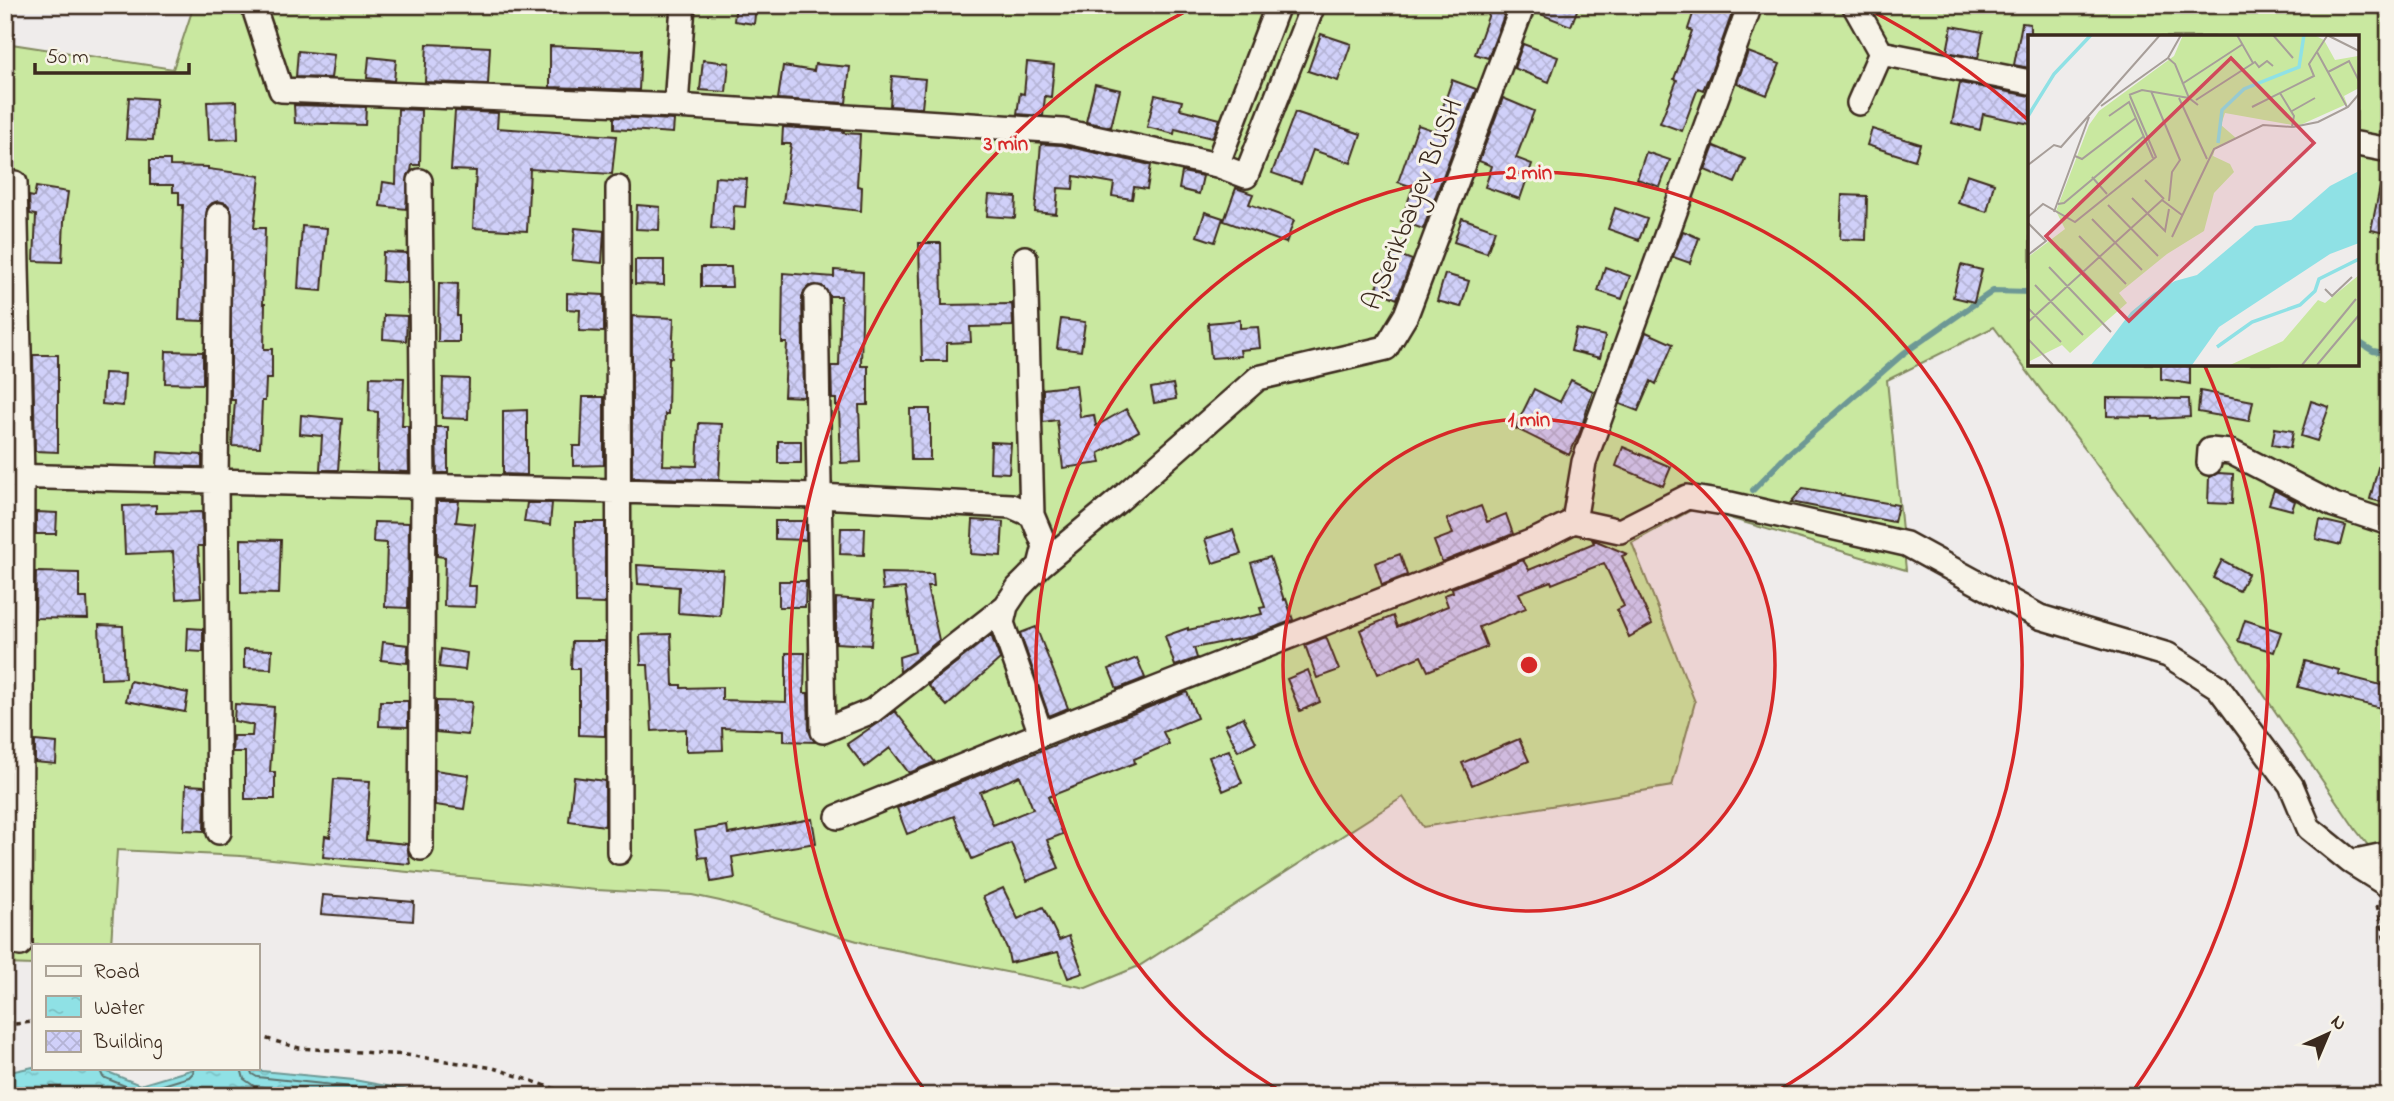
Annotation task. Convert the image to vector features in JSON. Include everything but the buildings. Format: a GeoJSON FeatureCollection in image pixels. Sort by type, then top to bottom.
{"type":"FeatureCollection","features":[{"type":"Feature","properties":{"kind":"street"},"geometry":{"type":"LineString","coordinates":[[253,5],[281,90],[676,106],[1063,131],[1217,165],[1246,176],[1313,5]]}},
{"type":"Feature","properties":{"kind":"street"},"geometry":{"type":"LineString","coordinates":[[676,106],[683,5]]}},
{"type":"Feature","properties":{"kind":"street"},"geometry":{"type":"LineString","coordinates":[[1217,165],[1278,5]]}},
{"type":"Feature","properties":{"kind":"street","name":"A,Serikbayev BUSH"},"geometry":{"type":"LineString","coordinates":[[819,496],[823,731],[872,711],[1006,606],[1018,588],[1040,566],[1258,378],[1386,348],[1406,315],[1523,5]]}},
{"type":"Feature","properties":{"kind":"street"},"geometry":{"type":"LineString","coordinates":[[1574,521],[1584,462],[1750,5]]}},
{"type":"Feature","properties":{"kind":"street"},"geometry":{"type":"LineString","coordinates":[[1854,5],[1881,53],[2028,82]]}},
{"type":"Feature","properties":{"kind":"street"},"geometry":{"type":"LineString","coordinates":[[1859,103],[1881,53]]}},
{"type":"Feature","properties":{"kind":"street"},"geometry":{"type":"LineString","coordinates":[[2359,144],[2389,150]]}},
{"type":"Feature","properties":{"kind":"street"},"geometry":{"type":"LineString","coordinates":[[420,181],[423,485],[421,848]]}},
{"type":"Feature","properties":{"kind":"street"},"geometry":{"type":"LineString","coordinates":[[15,183],[13,476],[19,944]]}},
{"type":"Feature","properties":{"kind":"street"},"geometry":{"type":"LineString","coordinates":[[618,188],[619,852]]}},
{"type":"Feature","properties":{"kind":"street"},"geometry":{"type":"LineString","coordinates":[[219,215],[216,480],[219,832]]}},
{"type":"Feature","properties":{"kind":"street"},"geometry":{"type":"LineString","coordinates":[[1026,258],[1032,515],[1045,546],[1040,566]]}},
{"type":"Feature","properties":{"kind":"street"},"geometry":{"type":"LineString","coordinates":[[816,298],[819,496]]}},
{"type":"Feature","properties":{"kind":"street"},"geometry":{"type":"LineString","coordinates":[[2209,463],[2210,450],[2231,452],[2334,505],[2389,523]]}},
{"type":"Feature","properties":{"kind":"street"},"geometry":{"type":"LineString","coordinates":[[13,476],[819,496],[1011,506],[1032,515]]}},
{"type":"Feature","properties":{"kind":"street"},"geometry":{"type":"LineString","coordinates":[[838,817],[1041,734],[1538,539],[1574,521],[1620,531],[1687,497],[1730,504],[1906,544],[2040,617],[2168,655],[2218,687],[2291,785],[2309,828],[2351,862],[2380,881]]}},
{"type":"Feature","properties":{"kind":"street"},"geometry":{"type":"LineString","coordinates":[[1006,606],[1002,623],[1041,734]]}},
{"type":"Feature","properties":{"kind":"street"},"geometry":{"type":"LineString","coordinates":[[2351,862],[2389,853]]}},
{"type":"Feature","properties":{"kind":"path"},"geometry":{"type":"LineString","coordinates":[[2380,881],[2389,960]]}},
{"type":"Feature","properties":{"kind":"path"},"geometry":{"type":"LineString","coordinates":[[5,1024],[32,1023]]}},
{"type":"Feature","properties":{"kind":"path"},"geometry":{"type":"LineString","coordinates":[[259,1037],[299,1048],[406,1055],[494,1068],[576,1096]]}},
{"type":"Feature","properties":{"kind":"green space"},"geometry":{"type":"Polygon","coordinates":[[[194,5],[2389,5],[2389,872],[2356,830],[2217,626],[1994,327],[1887,380],[1906,570],[1695,508],[1632,543],[1695,702],[1672,786],[1423,827],[1403,797],[1139,966],[1086,988],[871,945],[692,895],[596,890],[241,856],[117,850],[111,944],[32,944],[32,965],[5,964],[5,43],[173,69],[194,5]]]}},
{"type":"Feature","properties":{"kind":"water"},"geometry":{"type":"Polygon","coordinates":[[[32,1067],[32,1070],[103,1070],[140,1085],[190,1070],[252,1070],[354,1080],[441,1096],[5,1096],[5,1073],[32,1067]]]}},
{"type":"Feature","properties":{"kind":"waterway"},"geometry":{"type":"LineString","coordinates":[[1753,490],[1787,455],[1904,353],[1993,291],[2028,292]]}},
{"type":"Feature","properties":{"kind":"waterway"},"geometry":{"type":"LineString","coordinates":[[2359,342],[2373,351],[2389,354]]}}]}
